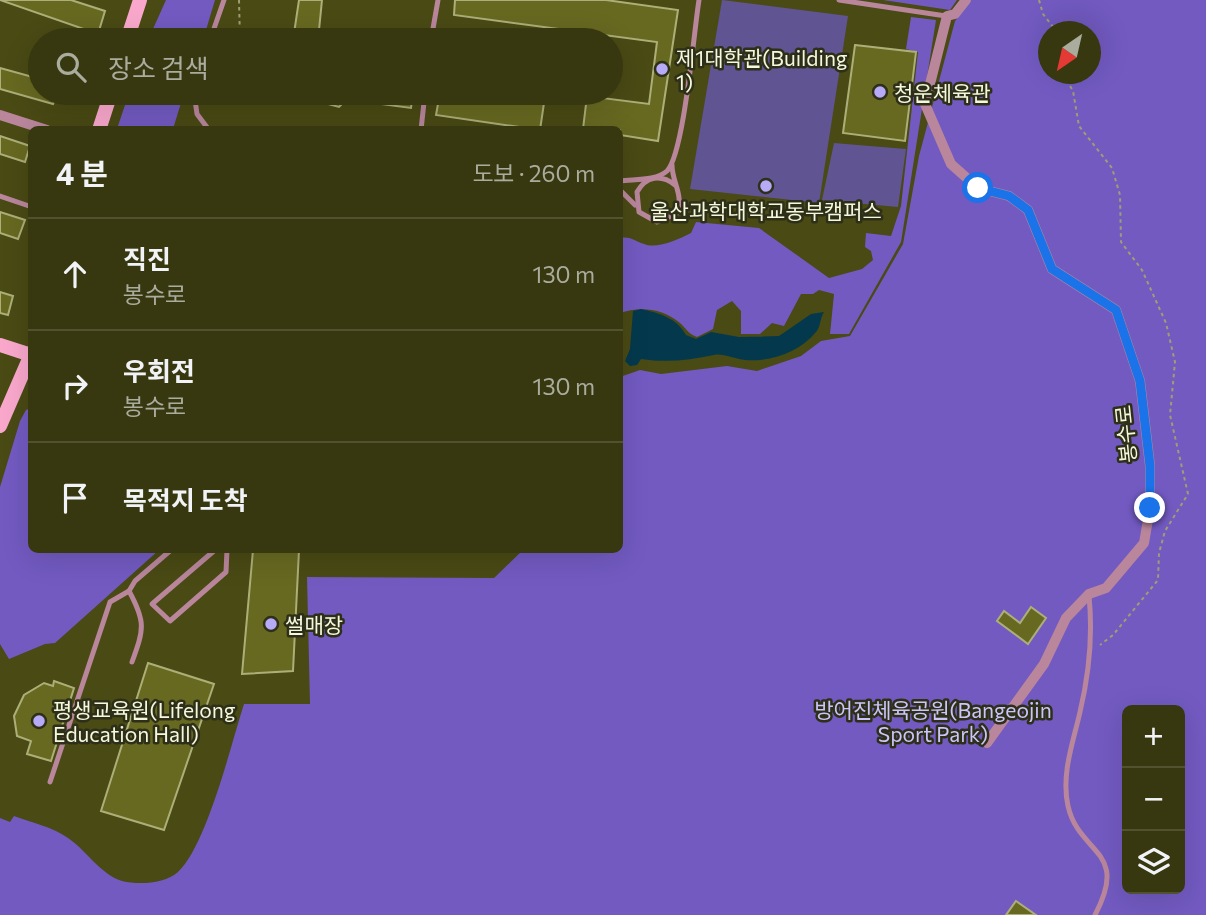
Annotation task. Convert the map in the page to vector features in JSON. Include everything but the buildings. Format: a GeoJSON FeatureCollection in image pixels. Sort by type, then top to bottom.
{"type":"FeatureCollection","features":[{"type":"Feature","properties":{"kind":"main road"},"geometry":{"type":"LineString","coordinates":[[129,28],[135,1]]}},
{"type":"Feature","properties":{"kind":"main road"},"geometry":{"type":"LineString","coordinates":[[100,126],[105,105]]}},
{"type":"Feature","properties":{"kind":"main road"},"geometry":{"type":"LineString","coordinates":[[0,345],[28,353]]}},
{"type":"Feature","properties":{"kind":"main road"},"geometry":{"type":"LineString","coordinates":[[0,426],[28,361]]}},
{"type":"Feature","properties":{"kind":"street"},"geometry":{"type":"LineString","coordinates":[[947,16],[955,13],[965,0]]}},
{"type":"Feature","properties":{"kind":"street","name":"봉수로"},"geometry":{"type":"LineString","coordinates":[[947,16],[925,104],[951,164],[978,188],[1009,196],[1028,210],[1052,269],[1116,310],[1140,381],[1150,466],[1150,508],[1144,543],[1106,588],[1089,594],[1066,618],[1044,664],[987,743]]}},
{"type":"Feature","properties":{"kind":"street"},"geometry":{"type":"LineString","coordinates":[[0,115],[34,126]]}},
{"type":"Feature","properties":{"kind":"lane"},"geometry":{"type":"LineString","coordinates":[[214,28],[224,0]]}},
{"type":"Feature","properties":{"kind":"lane"},"geometry":{"type":"LineString","coordinates":[[433,28],[438,0]]}},
{"type":"Feature","properties":{"kind":"lane"},"geometry":{"type":"LineString","coordinates":[[623,193],[650,221],[670,219],[680,200],[673,164],[699,0]]}},
{"type":"Feature","properties":{"kind":"lane"},"geometry":{"type":"LineString","coordinates":[[839,0],[947,16]]}},
{"type":"Feature","properties":{"kind":"lane"},"geometry":{"type":"LineString","coordinates":[[196,105],[197,114],[206,126]]}},
{"type":"Feature","properties":{"kind":"lane"},"geometry":{"type":"LineString","coordinates":[[421,126],[424,105]]}},
{"type":"Feature","properties":{"kind":"lane"},"geometry":{"type":"LineString","coordinates":[[636,206],[641,185],[665,173],[673,164]]}},
{"type":"Feature","properties":{"kind":"lane"},"geometry":{"type":"LineString","coordinates":[[623,181],[654,178],[669,180],[675,185]]}},
{"type":"Feature","properties":{"kind":"lane"},"geometry":{"type":"LineString","coordinates":[[0,196],[28,206]]}},
{"type":"Feature","properties":{"kind":"lane"},"geometry":{"type":"LineString","coordinates":[[50,782],[110,602],[129,591],[135,581],[168,553]]}},
{"type":"Feature","properties":{"kind":"lane"},"geometry":{"type":"LineString","coordinates":[[212,553],[152,604],[164,618],[170,621],[226,572],[227,553]]}},
{"type":"Feature","properties":{"kind":"lane"},"geometry":{"type":"LineString","coordinates":[[129,591],[141,615],[144,628],[132,662]]}},
{"type":"Feature","properties":{"kind":"lane"},"geometry":{"type":"LineString","coordinates":[[1089,594],[1093,626],[1086,683],[1066,779],[1068,808],[1106,867],[1107,883],[1095,915]]}},
{"type":"Feature","properties":{"kind":"path"},"geometry":{"type":"LineString","coordinates":[[239,0],[240,28]]}},
{"type":"Feature","properties":{"kind":"path"},"geometry":{"type":"LineString","coordinates":[[1038,0],[1048,21]]}},
{"type":"Feature","properties":{"kind":"shaded area"},"geometry":{"type":"Polygon","coordinates":[[[722,0],[848,16],[819,203],[690,189],[722,0]]]}},
{"type":"Feature","properties":{"kind":"shaded area"},"geometry":{"type":"Polygon","coordinates":[[[834,143],[906,149],[898,207],[822,200],[834,143]]]}},
{"type":"Feature","properties":{"kind":"green space"},"geometry":{"type":"Polygon","coordinates":[[[166,0],[215,0],[207,28],[153,28],[166,0]]]}},
{"type":"Feature","properties":{"kind":"green space"},"geometry":{"type":"Polygon","coordinates":[[[883,0],[957,0],[950,10],[883,0]]]}},
{"type":"Feature","properties":{"kind":"green space","name":"방어진체육공원(Bangeojin Sport Park)"},"geometry":{"type":"Polygon","coordinates":[[[971,0],[1206,0],[1206,915],[0,915],[0,818],[10,822],[14,816],[62,834],[107,873],[122,881],[151,882],[166,879],[178,872],[189,859],[208,818],[244,704],[310,704],[307,577],[494,578],[520,553],[623,553],[623,376],[640,370],[661,374],[727,366],[757,371],[801,356],[821,341],[850,336],[903,244],[919,156],[955,21],[971,0]]]}},
{"type":"Feature","properties":{"kind":"green space"},"geometry":{"type":"Polygon","coordinates":[[[911,17],[936,20],[901,242],[849,334],[830,334],[834,294],[819,290],[813,294],[801,294],[784,326],[772,323],[760,334],[741,334],[741,311],[732,301],[717,310],[713,329],[697,337],[673,318],[659,311],[635,309],[623,312],[623,238],[652,246],[663,244],[691,233],[696,222],[759,228],[829,278],[862,269],[873,260],[871,251],[865,247],[866,233],[891,236],[901,206],[918,52],[906,49],[911,17]]]}},
{"type":"Feature","properties":{"kind":"green space"},"geometry":{"type":"Polygon","coordinates":[[[125,105],[180,105],[174,126],[118,126],[125,105]]]}},
{"type":"Feature","properties":{"kind":"green space"},"geometry":{"type":"Polygon","coordinates":[[[28,409],[28,553],[156,553],[55,643],[45,644],[9,659],[0,644],[0,487],[20,421],[28,409]]]}},
{"type":"Feature","properties":{"kind":"water"},"geometry":{"type":"Polygon","coordinates":[[[641,309],[667,317],[678,324],[686,335],[696,339],[711,332],[739,337],[779,336],[811,314],[824,312],[818,330],[809,339],[793,350],[775,357],[745,360],[717,355],[660,361],[641,359],[637,365],[630,366],[625,361],[630,349],[633,311],[641,309]]]}},
{"type":"Feature","properties":{"kind":"place","name":"제1대학관(Building 1)"},"geometry":{"type":"Point","coordinates":[662,69]}},
{"type":"Feature","properties":{"kind":"place","name":"청운체육관"},"geometry":{"type":"Point","coordinates":[880,92]}},
{"type":"Feature","properties":{"kind":"place","name":"울산과학대학교동부캠퍼스"},"geometry":{"type":"Point","coordinates":[766,186]}},
{"type":"Feature","properties":{"kind":"place","name":"썰매장"},"geometry":{"type":"Point","coordinates":[271,624]}},
{"type":"Feature","properties":{"kind":"place","name":"평생교육원(Lifelong Education Hall)"},"geometry":{"type":"Point","coordinates":[39,721]}},
{"type":"Feature","properties":{"kind":"route"},"geometry":{"type":"LineString","coordinates":[[978,188],[1009,196],[1028,210],[1052,269],[1116,310],[1140,381],[1150,466],[1150,508]]}}]}
